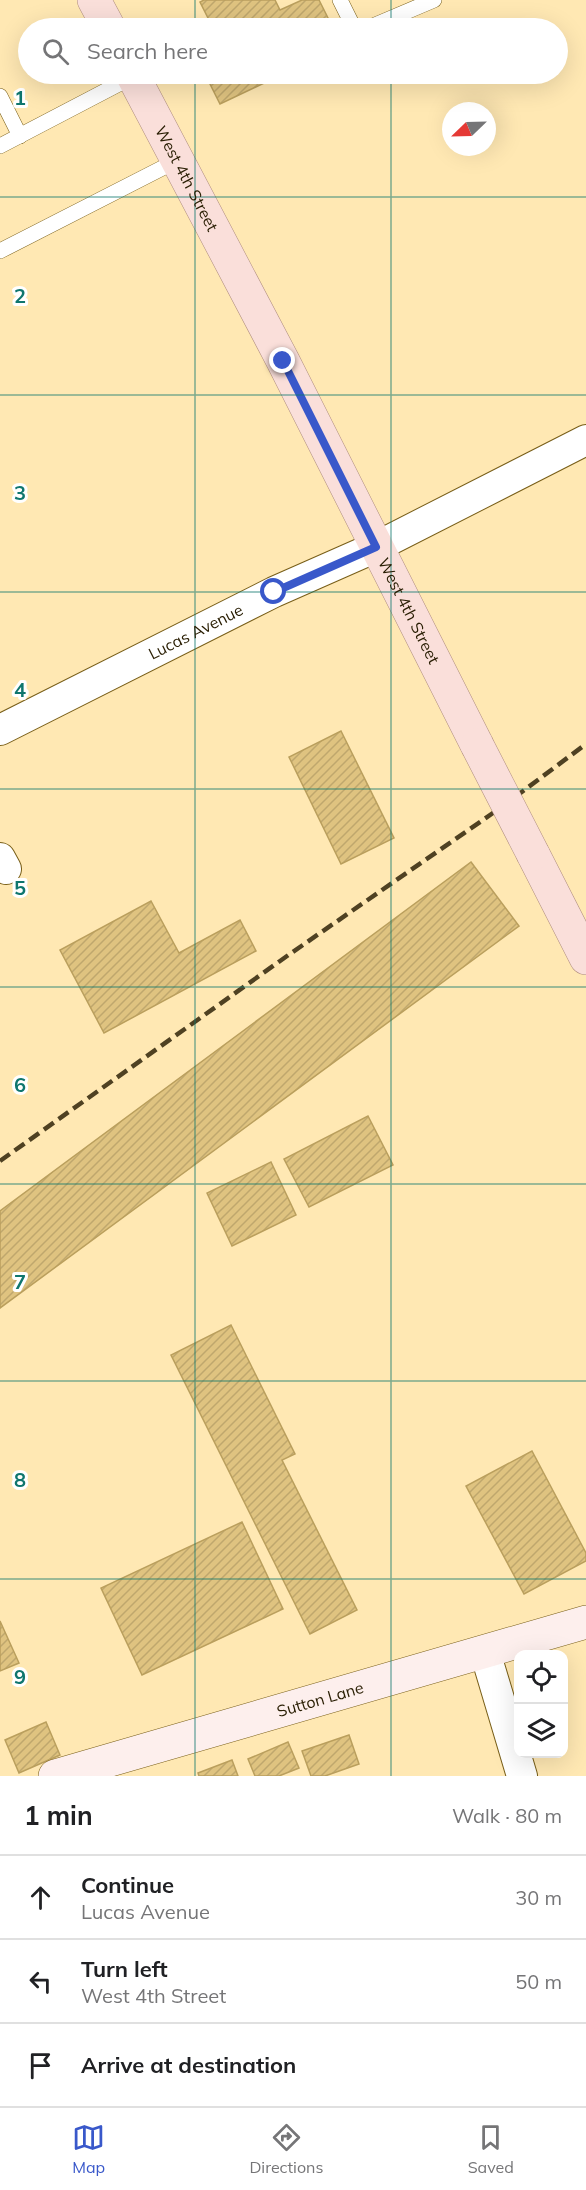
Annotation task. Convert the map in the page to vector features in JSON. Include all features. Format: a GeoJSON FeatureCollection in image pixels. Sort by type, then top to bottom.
{"type":"FeatureCollection","features":[{"type":"Feature","properties":{"kind":"main road"},"geometry":{"type":"LineString","coordinates":[[94,0],[104,18]]}},
{"type":"Feature","properties":{"kind":"main road","name":"West 4th Street"},"geometry":{"type":"LineString","coordinates":[[138,84],[283,361],[586,958]]}},
{"type":"Feature","properties":{"kind":"street","name":"Lucas Avenue"},"geometry":{"type":"LineString","coordinates":[[0,730],[274,592],[376,547],[586,440]]}},
{"type":"Feature","properties":{"kind":"street","name":"Sutton Lane"},"geometry":{"type":"LineString","coordinates":[[55,1776],[586,1622]]}},
{"type":"Feature","properties":{"kind":"street"},"geometry":{"type":"LineString","coordinates":[[485,1652],[522,1776]]}},
{"type":"Feature","properties":{"kind":"lane"},"geometry":{"type":"LineString","coordinates":[[340,0],[349,18]]}},
{"type":"Feature","properties":{"kind":"lane"},"geometry":{"type":"LineString","coordinates":[[387,18],[413,4],[434,0]]}},
{"type":"Feature","properties":{"kind":"lane"},"geometry":{"type":"LineString","coordinates":[[0,146],[116,84]]}},
{"type":"Feature","properties":{"kind":"lane"},"geometry":{"type":"LineString","coordinates":[[0,96],[20,136]]}},
{"type":"Feature","properties":{"kind":"lane"},"geometry":{"type":"LineString","coordinates":[[0,250],[178,160]]}},
{"type":"Feature","properties":{"kind":"building"},"geometry":{"type":"Polygon","coordinates":[[[204,0],[275,0],[280,10],[302,0],[319,0],[328,18],[208,18],[200,2],[204,0]]]}},
{"type":"Feature","properties":{"kind":"building"},"geometry":{"type":"Polygon","coordinates":[[[210,84],[262,84],[220,104],[210,84]]]}},
{"type":"Feature","properties":{"kind":"building"},"geometry":{"type":"Polygon","coordinates":[[[341,731],[394,838],[341,864],[289,757],[341,731]]]}},
{"type":"Feature","properties":{"kind":"building"},"geometry":{"type":"Polygon","coordinates":[[[471,862],[519,926],[0,1308],[0,1211],[471,862]]]}},
{"type":"Feature","properties":{"kind":"building"},"geometry":{"type":"Polygon","coordinates":[[[151,901],[179,953],[240,920],[256,951],[104,1033],[60,950],[151,901]]]}},
{"type":"Feature","properties":{"kind":"building"},"geometry":{"type":"Polygon","coordinates":[[[368,1116],[393,1165],[309,1207],[284,1159],[368,1116]]]}},
{"type":"Feature","properties":{"kind":"building"},"geometry":{"type":"Polygon","coordinates":[[[271,1162],[296,1215],[232,1246],[207,1193],[271,1162]]]}},
{"type":"Feature","properties":{"kind":"building"},"geometry":{"type":"Polygon","coordinates":[[[231,1325],[295,1454],[282,1460],[357,1610],[310,1634],[171,1355],[231,1325]]]}},
{"type":"Feature","properties":{"kind":"building"},"geometry":{"type":"Polygon","coordinates":[[[532,1451],[586,1553],[586,1561],[524,1594],[466,1486],[532,1451]]]}},
{"type":"Feature","properties":{"kind":"building"},"geometry":{"type":"Polygon","coordinates":[[[242,1522],[283,1609],[142,1675],[101,1588],[242,1522]]]}},
{"type":"Feature","properties":{"kind":"building"},"geometry":{"type":"Polygon","coordinates":[[[0,1621],[19,1663],[0,1671],[0,1621]]]}},
{"type":"Feature","properties":{"kind":"building"},"geometry":{"type":"Polygon","coordinates":[[[46,1722],[60,1755],[19,1773],[5,1740],[46,1722]]]}},
{"type":"Feature","properties":{"kind":"building"},"geometry":{"type":"Polygon","coordinates":[[[349,1735],[359,1764],[325,1776],[311,1776],[302,1751],[349,1735]]]}},
{"type":"Feature","properties":{"kind":"building"},"geometry":{"type":"Polygon","coordinates":[[[288,1742],[299,1768],[279,1776],[255,1776],[248,1759],[288,1742]]]}},
{"type":"Feature","properties":{"kind":"building"},"geometry":{"type":"Polygon","coordinates":[[[232,1760],[238,1776],[199,1776],[198,1773],[232,1760]]]}},
{"type":"Feature","properties":{"kind":"railway"},"geometry":{"type":"LineString","coordinates":[[0,1161],[287,956],[503,806],[586,744]]}},
{"type":"Feature","properties":{"kind":"route"},"geometry":{"type":"LineString","coordinates":[[274,592],[376,547],[283,361]]}}]}
